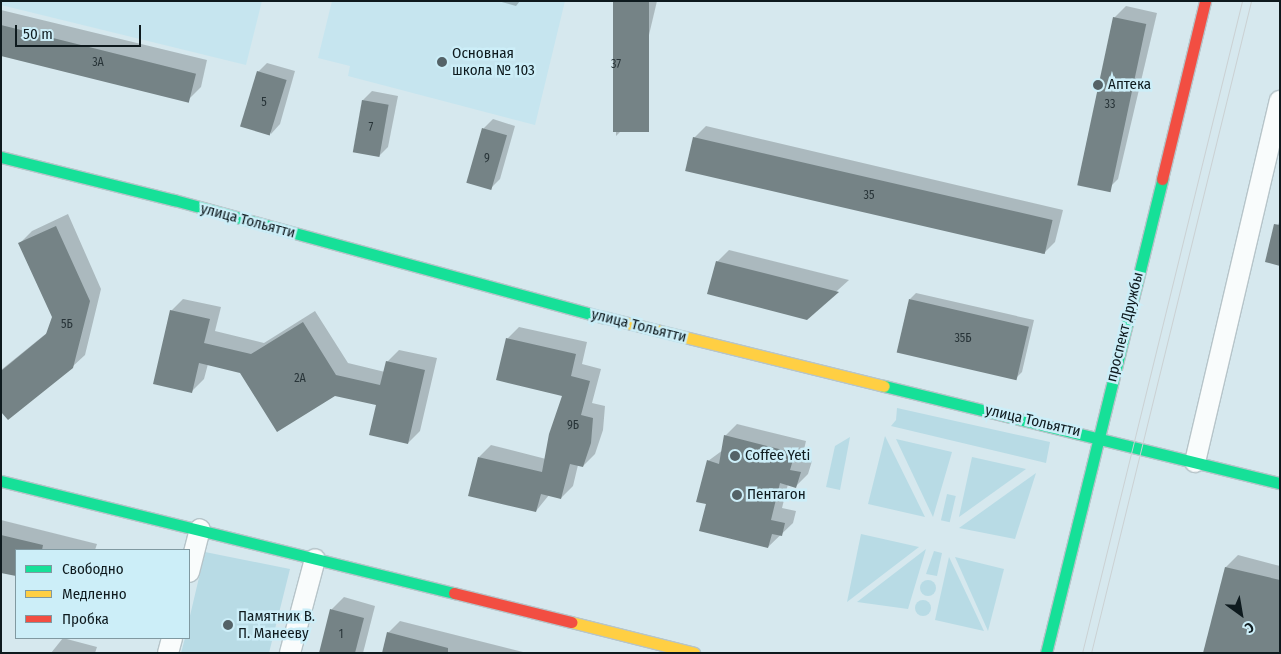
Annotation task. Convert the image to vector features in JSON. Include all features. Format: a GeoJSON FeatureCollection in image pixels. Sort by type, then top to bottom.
{"type":"FeatureCollection","features":[{"type":"Feature","properties":{"kind":"street","name":"проспект Дружбы"},"geometry":{"type":"LineString","coordinates":[[1046,653],[1205,1]]}},
{"type":"Feature","properties":{"kind":"street"},"geometry":{"type":"LineString","coordinates":[[1195,462],[1280,101]]}},
{"type":"Feature","properties":{"kind":"street","name":"улица Тольятти"},"geometry":{"type":"LineString","coordinates":[[1,157],[174,200],[593,315],[1280,483]]}},
{"type":"Feature","properties":{"kind":"street"},"geometry":{"type":"LineString","coordinates":[[1,481],[694,653]]}},
{"type":"Feature","properties":{"kind":"street"},"geometry":{"type":"LineString","coordinates":[[190,568],[200,529]]}},
{"type":"Feature","properties":{"kind":"street"},"geometry":{"type":"LineString","coordinates":[[290,653],[315,559]]}},
{"type":"Feature","properties":{"kind":"street"},"geometry":{"type":"LineString","coordinates":[[168,653],[172,639]]}},
{"type":"Feature","properties":{"kind":"shaded area"},"geometry":{"type":"Polygon","coordinates":[[[1,1],[262,1],[246,65],[1,5],[1,1]]]}},
{"type":"Feature","properties":{"kind":"shaded area","name":"Основная школа № 103"},"geometry":{"type":"Polygon","coordinates":[[[332,1],[565,1],[535,125],[348,76],[350,66],[318,58],[332,1]]]}},
{"type":"Feature","properties":{"kind":"shaded area"},"geometry":{"type":"Polygon","coordinates":[[[897,408],[1050,442],[1046,463],[891,426],[896,420],[897,408]]]}},
{"type":"Feature","properties":{"kind":"shaded area"},"geometry":{"type":"Polygon","coordinates":[[[885,436],[925,517],[868,504],[885,436]]]}},
{"type":"Feature","properties":{"kind":"shaded area"},"geometry":{"type":"Polygon","coordinates":[[[850,437],[840,490],[826,487],[835,446],[850,437]]]}},
{"type":"Feature","properties":{"kind":"shaded area"},"geometry":{"type":"Polygon","coordinates":[[[896,439],[952,452],[933,517],[896,439]]]}},
{"type":"Feature","properties":{"kind":"shaded area"},"geometry":{"type":"Polygon","coordinates":[[[972,457],[1026,469],[959,517],[972,457]]]}},
{"type":"Feature","properties":{"kind":"shaded area"},"geometry":{"type":"Polygon","coordinates":[[[1036,473],[1015,539],[959,528],[1036,473]]]}},
{"type":"Feature","properties":{"kind":"shaded area"},"geometry":{"type":"Polygon","coordinates":[[[947,494],[956,496],[950,522],[941,520],[947,494]]]}},
{"type":"Feature","properties":{"kind":"shaded area"},"geometry":{"type":"Polygon","coordinates":[[[861,534],[919,547],[847,602],[861,534]]]}},
{"type":"Feature","properties":{"kind":"shaded area"},"geometry":{"type":"Polygon","coordinates":[[[926,549],[908,609],[857,602],[926,549]]]}},
{"type":"Feature","properties":{"kind":"shaded area"},"geometry":{"type":"Polygon","coordinates":[[[934,551],[942,553],[937,576],[926,574],[934,551]]]}},
{"type":"Feature","properties":{"kind":"shaded area"},"geometry":{"type":"Polygon","coordinates":[[[205,552],[290,569],[269,653],[181,653],[185,639],[190,639],[190,616],[205,552]]]}},
{"type":"Feature","properties":{"kind":"shaded area"},"geometry":{"type":"Polygon","coordinates":[[[949,557],[984,631],[935,620],[949,557]]]}},
{"type":"Feature","properties":{"kind":"shaded area"},"geometry":{"type":"Polygon","coordinates":[[[955,557],[1004,569],[988,631],[955,557]]]}},
{"type":"Feature","properties":{"kind":"shaded area"},"geometry":{"type":"Polygon","coordinates":[[[928,580],[936,588],[928,596],[920,588],[928,580]]]}},
{"type":"Feature","properties":{"kind":"shaded area"},"geometry":{"type":"Polygon","coordinates":[[[923,600],[929,602],[931,608],[929,614],[923,616],[917,614],[915,608],[917,602],[923,600]]]}},
{"type":"Feature","properties":{"kind":"building"},"geometry":{"type":"Polygon","coordinates":[[[613,1],[649,1],[649,132],[613,132],[613,1]]]}},
{"type":"Feature","properties":{"kind":"building"},"geometry":{"type":"Polygon","coordinates":[[[1113,17],[1146,24],[1110,192],[1077,185],[1113,17]]]}},
{"type":"Feature","properties":{"kind":"building"},"geometry":{"type":"Polygon","coordinates":[[[1,25],[196,74],[189,103],[1,56],[1,25]]]}},
{"type":"Feature","properties":{"kind":"building"},"geometry":{"type":"Polygon","coordinates":[[[257,71],[287,80],[270,136],[240,126],[257,71]]]}},
{"type":"Feature","properties":{"kind":"building"},"geometry":{"type":"Polygon","coordinates":[[[362,100],[389,105],[379,157],[353,152],[362,100]]]}},
{"type":"Feature","properties":{"kind":"building"},"geometry":{"type":"Polygon","coordinates":[[[482,128],[507,135],[491,190],[466,183],[482,128]]]}},
{"type":"Feature","properties":{"kind":"building"},"geometry":{"type":"Polygon","coordinates":[[[693,137],[1053,220],[1045,254],[685,171],[693,137]]]}},
{"type":"Feature","properties":{"kind":"building"},"geometry":{"type":"Polygon","coordinates":[[[1274,224],[1280,225],[1280,266],[1265,262],[1274,224]]]}},
{"type":"Feature","properties":{"kind":"building"},"geometry":{"type":"Polygon","coordinates":[[[56,226],[90,301],[73,368],[8,420],[1,412],[1,371],[46,334],[52,317],[18,243],[56,226]]]}},
{"type":"Feature","properties":{"kind":"building"},"geometry":{"type":"Polygon","coordinates":[[[716,261],[839,292],[807,320],[707,294],[716,261]]]}},
{"type":"Feature","properties":{"kind":"building"},"geometry":{"type":"Polygon","coordinates":[[[909,299],[1029,327],[1016,380],[897,353],[909,299]]]}},
{"type":"Feature","properties":{"kind":"building"},"geometry":{"type":"Polygon","coordinates":[[[170,310],[210,319],[204,343],[251,354],[303,322],[336,375],[380,385],[386,361],[425,370],[408,444],[369,435],[376,405],[335,396],[277,432],[240,373],[199,363],[192,393],[153,384],[170,310]]]}},
{"type":"Feature","properties":{"kind":"building"},"geometry":{"type":"Polygon","coordinates":[[[506,338],[576,354],[571,376],[590,381],[581,415],[593,418],[591,443],[583,467],[570,464],[561,499],[541,494],[536,512],[468,496],[478,457],[542,472],[549,434],[562,396],[496,380],[506,338]]]}},
{"type":"Feature","properties":{"kind":"building","name":"Пентагон"},"geometry":{"type":"Polygon","coordinates":[[[724,435],[795,453],[790,470],[801,472],[796,488],[780,483],[771,520],[785,523],[782,536],[772,534],[768,548],[699,531],[706,504],[696,502],[707,460],[719,464],[724,435]]]}},
{"type":"Feature","properties":{"kind":"building"},"geometry":{"type":"Polygon","coordinates":[[[1,535],[43,545],[42,549],[15,549],[15,576],[1,573],[1,535]]]}},
{"type":"Feature","properties":{"kind":"building"},"geometry":{"type":"Polygon","coordinates":[[[1225,567],[1280,580],[1280,653],[1203,653],[1225,567]]]}},
{"type":"Feature","properties":{"kind":"building"},"geometry":{"type":"Polygon","coordinates":[[[330,609],[364,618],[355,653],[319,653],[330,609]]]}},
{"type":"Feature","properties":{"kind":"building"},"geometry":{"type":"Polygon","coordinates":[[[387,632],[448,648],[448,653],[382,653],[387,632]]]}},
{"type":"Feature","properties":{"kind":"tram line"},"geometry":{"type":"LineString","coordinates":[[1082,653],[1242,1]]}},
{"type":"Feature","properties":{"kind":"tram line"},"geometry":{"type":"LineString","coordinates":[[1091,653],[1251,1]]}},
{"type":"Feature","properties":{"kind":"traffic: fast"},"geometry":{"type":"LineString","coordinates":[[1,157],[174,200],[603,317]]}},
{"type":"Feature","properties":{"kind":"traffic: fast"},"geometry":{"type":"LineString","coordinates":[[1046,653],[1162,179]]}},
{"type":"Feature","properties":{"kind":"traffic: fast"},"geometry":{"type":"LineString","coordinates":[[884,386],[1280,483]]}},
{"type":"Feature","properties":{"kind":"traffic: fast"},"geometry":{"type":"LineString","coordinates":[[1,481],[454,593]]}},
{"type":"Feature","properties":{"kind":"traffic: slow"},"geometry":{"type":"LineString","coordinates":[[603,317],[884,386]]}},
{"type":"Feature","properties":{"kind":"traffic: slow"},"geometry":{"type":"LineString","coordinates":[[571,622],[694,653]]}},
{"type":"Feature","properties":{"kind":"traffic: jam"},"geometry":{"type":"LineString","coordinates":[[1162,179],[1205,1]]}},
{"type":"Feature","properties":{"kind":"traffic: jam"},"geometry":{"type":"LineString","coordinates":[[454,593],[571,622]]}},
{"type":"Feature","properties":{"kind":"place","name":"Основная школа № 103"},"geometry":{"type":"Point","coordinates":[442,62]}},
{"type":"Feature","properties":{"kind":"place","name":"Аптека"},"geometry":{"type":"Point","coordinates":[1098,85]}},
{"type":"Feature","properties":{"kind":"place","name":"Coffee Yeti"},"geometry":{"type":"Point","coordinates":[735,456]}},
{"type":"Feature","properties":{"kind":"place","name":"Пентагон"},"geometry":{"type":"Point","coordinates":[737,495]}},
{"type":"Feature","properties":{"kind":"place","name":"Памятник В. П. Манееву"},"geometry":{"type":"Point","coordinates":[228,625]}}]}
